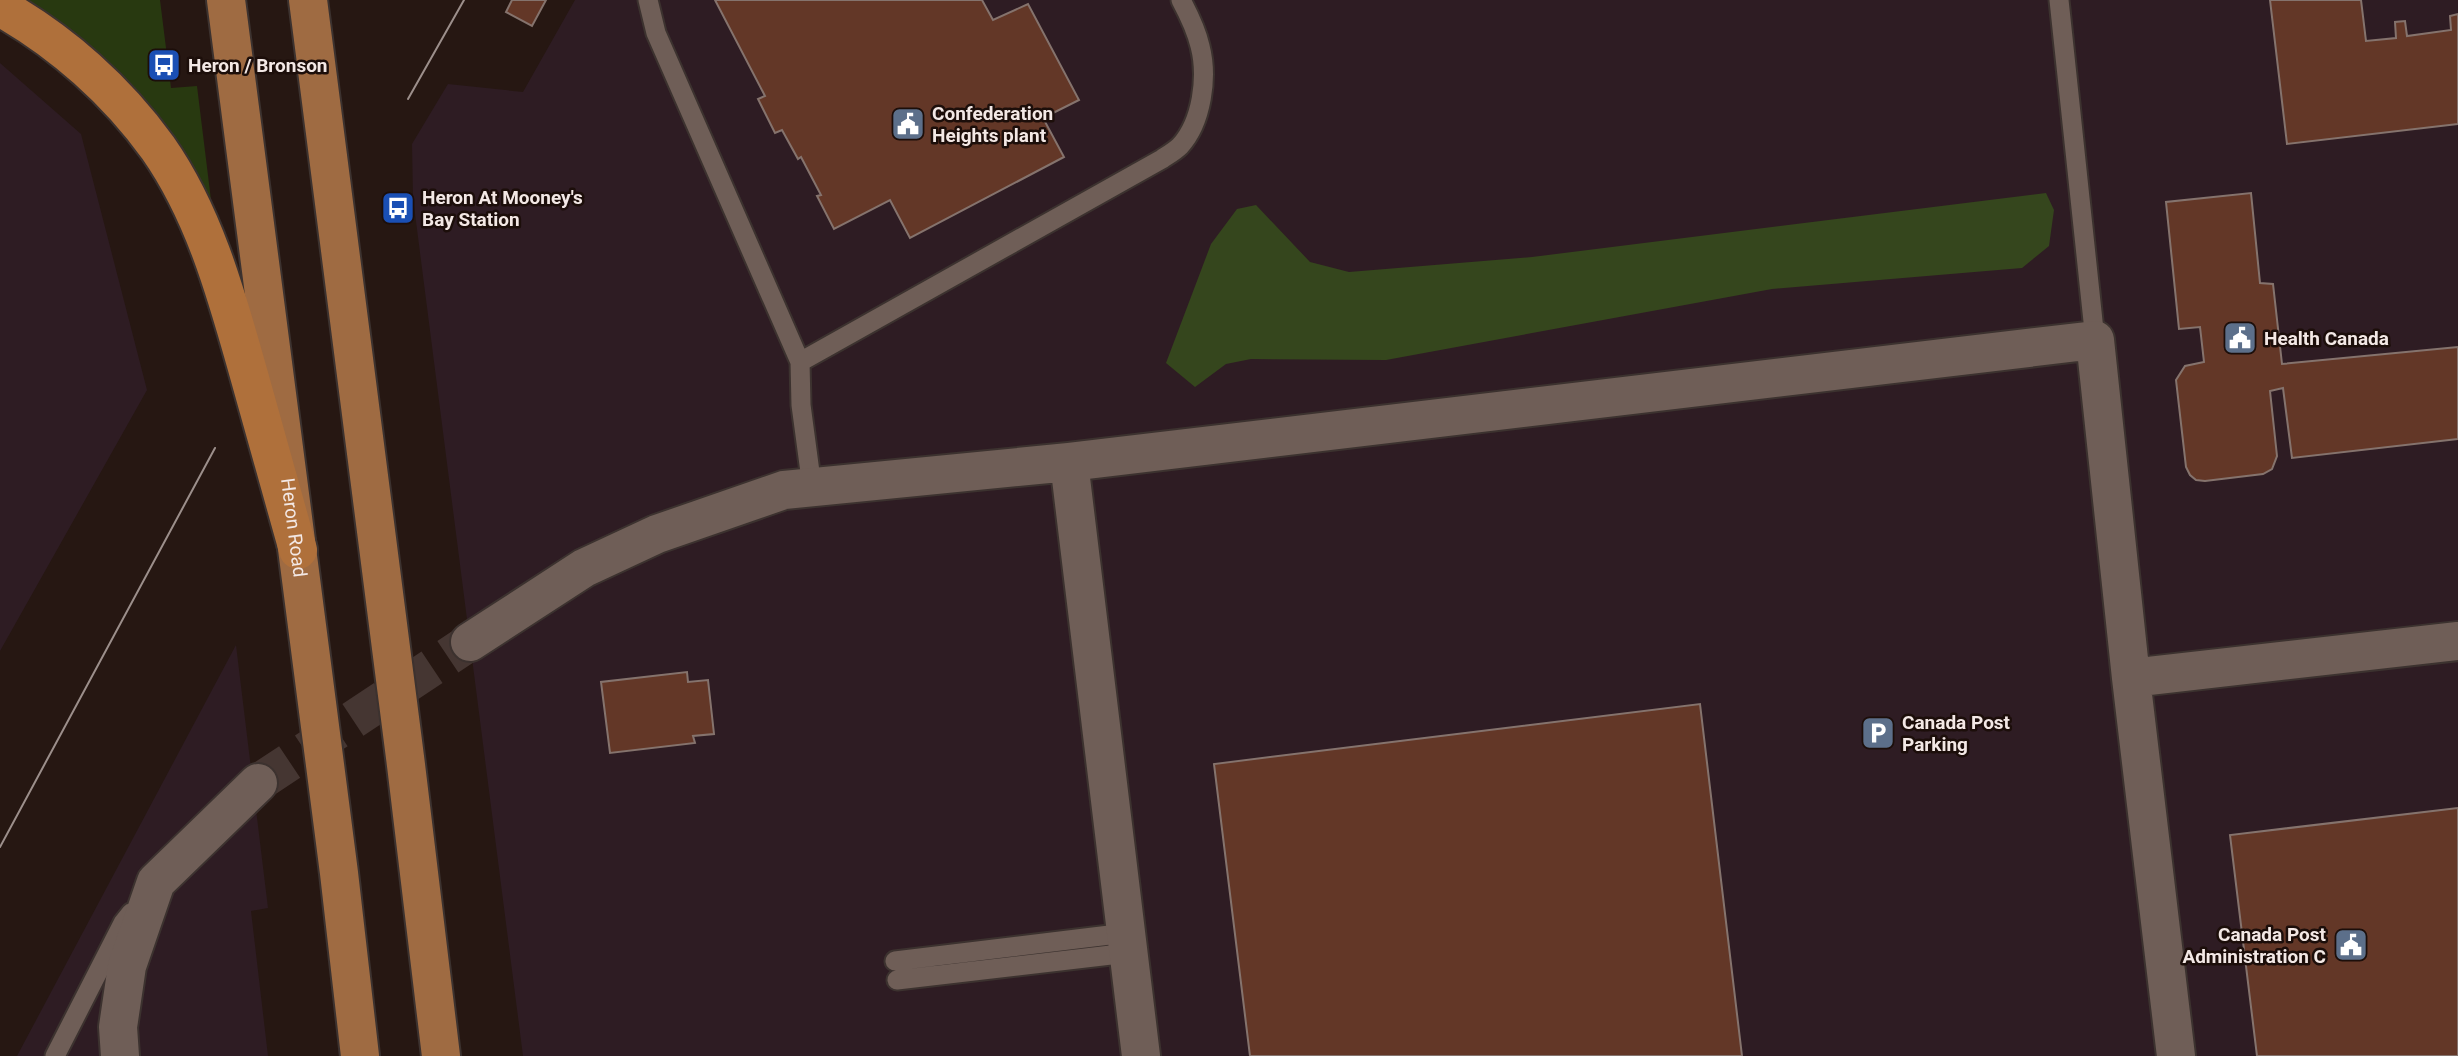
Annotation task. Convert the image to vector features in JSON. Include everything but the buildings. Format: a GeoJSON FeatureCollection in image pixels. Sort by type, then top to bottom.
{"type":"FeatureCollection","features":[{"type":"Feature","properties":{"kind":"highway"},"geometry":{"type":"LineString","coordinates":[[0,7],[26,21],[62,47],[97,80],[129,112],[174,175],[196,216],[227,297],[298,550]]}},
{"type":"Feature","properties":{"kind":"main road","name":"Heron Road"},"geometry":{"type":"LineString","coordinates":[[226,0],[298,550],[360,1056]]}},
{"type":"Feature","properties":{"kind":"main road"},"geometry":{"type":"LineString","coordinates":[[308,0],[441,1056]]}},
{"type":"Feature","properties":{"kind":"street"},"geometry":{"type":"LineString","coordinates":[[470,642],[584,568],[657,534],[783,490],[1069,462],[2095,340],[2131,678],[2176,1056]]}},
{"type":"Feature","properties":{"kind":"street"},"geometry":{"type":"LineString","coordinates":[[1069,462],[1141,1056]]}},
{"type":"Feature","properties":{"kind":"street"},"geometry":{"type":"LineString","coordinates":[[2131,678],[2458,640]]}},
{"type":"Feature","properties":{"kind":"street"},"geometry":{"type":"LineString","coordinates":[[120,1056],[118,1027],[127,966],[156,882],[258,783]]}},
{"type":"Feature","properties":{"kind":"lane"},"geometry":{"type":"LineString","coordinates":[[648,0],[656,33],[800,362],[801,405],[812,487]]}},
{"type":"Feature","properties":{"kind":"lane"},"geometry":{"type":"LineString","coordinates":[[800,362],[1163,159],[1181,145],[1196,119],[1203,72],[1201,49],[1194,26],[1181,0]]}},
{"type":"Feature","properties":{"kind":"lane"},"geometry":{"type":"LineString","coordinates":[[2059,0],[2095,340]]}},
{"type":"Feature","properties":{"kind":"lane"},"geometry":{"type":"LineString","coordinates":[[55,1056],[123,923],[156,882]]}},
{"type":"Feature","properties":{"kind":"lane"},"geometry":{"type":"LineString","coordinates":[[896,970],[1127,943]]}},
{"type":"Feature","properties":{"kind":"shaded area"},"geometry":{"type":"Polygon","coordinates":[[[575,0],[2458,0],[2458,1056],[523,1056],[413,198],[412,144],[448,84],[523,92],[575,0]]]}},
{"type":"Feature","properties":{"kind":"shaded area"},"geometry":{"type":"Polygon","coordinates":[[[0,63],[81,134],[147,390],[0,651],[0,63]]]}},
{"type":"Feature","properties":{"kind":"shaded area"},"geometry":{"type":"Polygon","coordinates":[[[236,645],[268,908],[251,911],[268,1056],[17,1056],[236,645]]]}},
{"type":"Feature","properties":{"kind":"green space"},"geometry":{"type":"Polygon","coordinates":[[[11,0],[160,0],[171,88],[197,86],[212,208],[11,0]]]}},
{"type":"Feature","properties":{"kind":"green space"},"geometry":{"type":"Polygon","coordinates":[[[2046,193],[2054,210],[2049,246],[2022,268],[1772,289],[1386,360],[1251,359],[1226,364],[1195,387],[1166,363],[1211,244],[1237,209],[1256,205],[1310,262],[1349,272],[1532,257],[2046,193]]]}},
{"type":"Feature","properties":{"kind":"tunnel"},"geometry":{"type":"LineString","coordinates":[[258,783],[470,642]]}},
{"type":"Feature","properties":{"kind":"tram line"},"geometry":{"type":"LineString","coordinates":[[408,99],[464,0]]}},
{"type":"Feature","properties":{"kind":"tram line"},"geometry":{"type":"LineString","coordinates":[[0,847],[215,448]]}},
{"type":"Feature","properties":{"kind":"place","name":"Heron / Bronson"},"geometry":{"type":"Point","coordinates":[164,65]}},
{"type":"Feature","properties":{"kind":"place","name":"Confederation Heights plant"},"geometry":{"type":"Point","coordinates":[908,124]}},
{"type":"Feature","properties":{"kind":"place","name":"Heron At Mooney's Bay Station"},"geometry":{"type":"Point","coordinates":[398,208]}},
{"type":"Feature","properties":{"kind":"place","name":"Health Canada"},"geometry":{"type":"Point","coordinates":[2240,338]}},
{"type":"Feature","properties":{"kind":"place","name":"Canada Post Parking"},"geometry":{"type":"Point","coordinates":[1878,733]}},
{"type":"Feature","properties":{"kind":"place","name":"Canada Post Administration C"},"geometry":{"type":"Point","coordinates":[2351,945]}}]}
